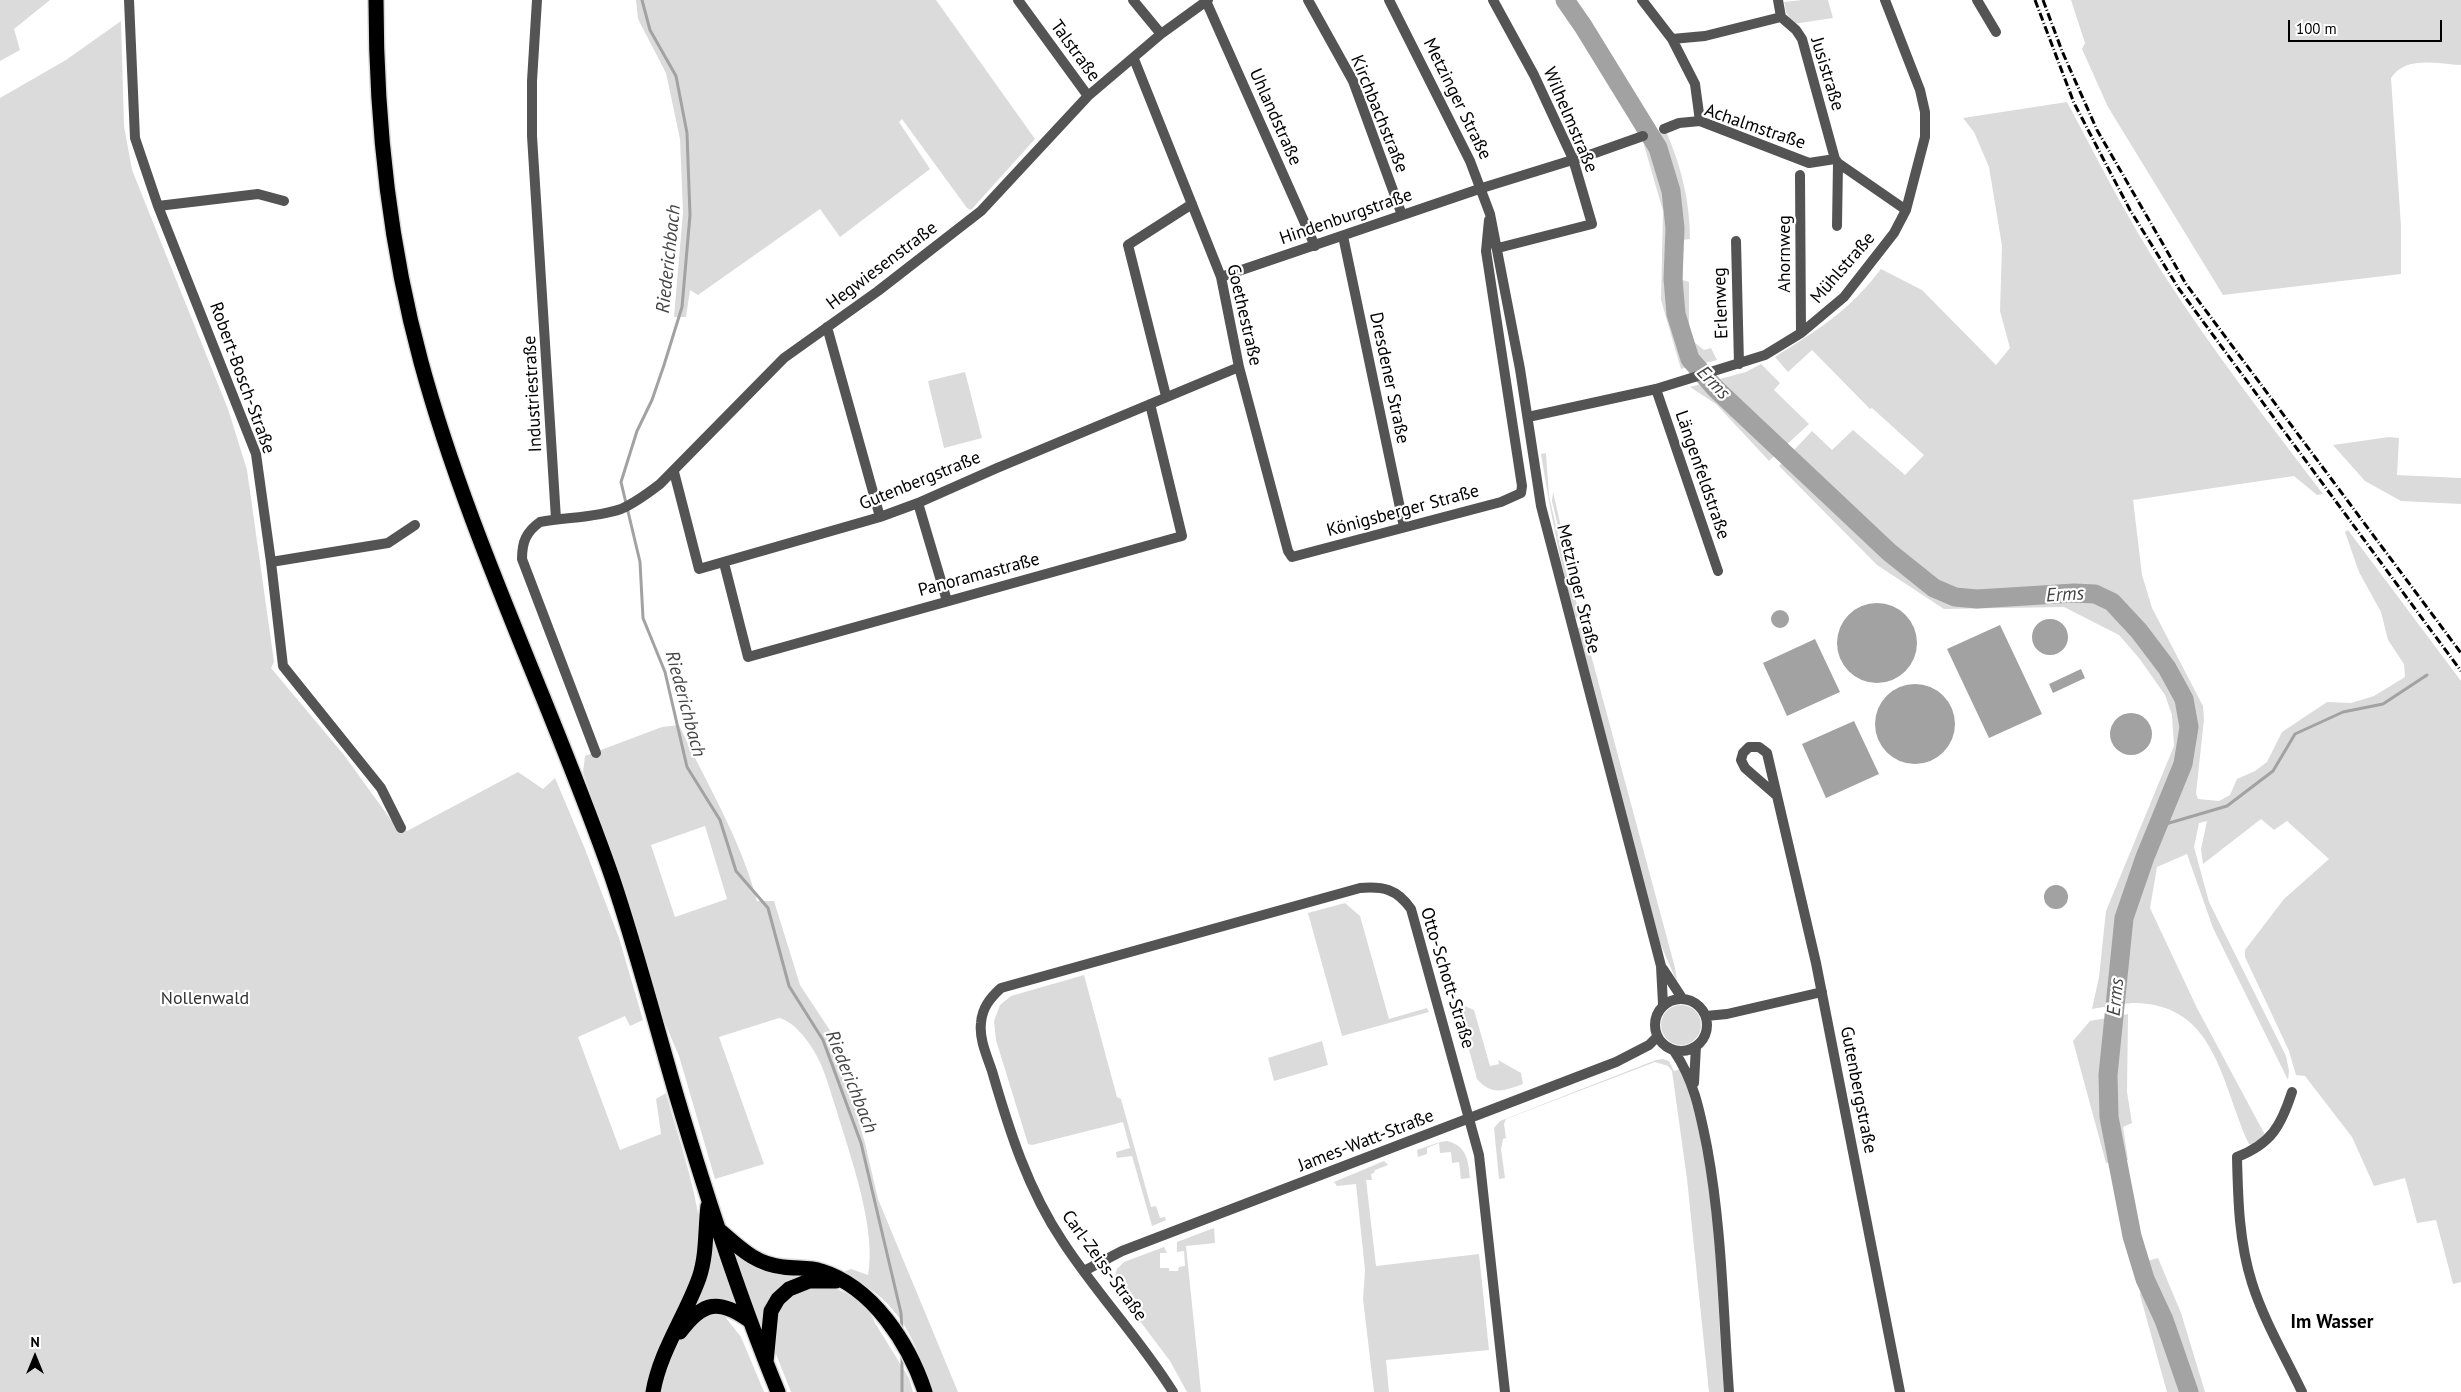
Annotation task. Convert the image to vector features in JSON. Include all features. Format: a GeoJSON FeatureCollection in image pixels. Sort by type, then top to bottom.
{"type":"FeatureCollection","features":[{"type":"Feature","properties":{"kind":"highway"},"geometry":{"type":"LineString","coordinates":[[376,0],[378,101],[386,182],[404,292],[422,365],[437,416],[477,529],[570,762],[620,902],[708,1200],[749,1320],[778,1392]]}},
{"type":"Feature","properties":{"kind":"highway"},"geometry":{"type":"LineString","coordinates":[[653,1392],[656,1372],[699,1278],[705,1247],[708,1200]]}},
{"type":"Feature","properties":{"kind":"highway"},"geometry":{"type":"LineString","coordinates":[[718,1229],[756,1261],[771,1266],[821,1271],[843,1281],[884,1317],[904,1344],[924,1392]]}},
{"type":"Feature","properties":{"kind":"highway"},"geometry":{"type":"LineString","coordinates":[[766,1362],[770,1343],[771,1312],[778,1299],[789,1289],[809,1280],[843,1281]]}},
{"type":"Feature","properties":{"kind":"highway"},"geometry":{"type":"LineString","coordinates":[[665,1354],[688,1321],[699,1310],[711,1305],[727,1306],[749,1320]]}},
{"type":"Feature","properties":{"kind":"street","name":"Robert-Bosch-Straße"},"geometry":{"type":"LineString","coordinates":[[129,0],[135,138],[158,206],[256,454],[283,666],[380,788],[401,828]]}},
{"type":"Feature","properties":{"kind":"street","name":"Industriestraße"},"geometry":{"type":"LineString","coordinates":[[537,0],[532,81],[532,136],[556,519]]}},
{"type":"Feature","properties":{"kind":"street","name":"Talstraße"},"geometry":{"type":"LineString","coordinates":[[1018,0],[1088,96]]}},
{"type":"Feature","properties":{"kind":"street"},"geometry":{"type":"LineString","coordinates":[[1133,0],[1161,34]]}},
{"type":"Feature","properties":{"kind":"street","name":"Kirchbachstraße"},"geometry":{"type":"LineString","coordinates":[[1308,0],[1352,81],[1402,215]]}},
{"type":"Feature","properties":{"kind":"street","name":"Metzinger Straße"},"geometry":{"type":"LineString","coordinates":[[1389,0],[1457,133],[1482,188],[1490,214],[1498,248],[1528,417],[1540,506],[1661,966],[1663,1004]]}},
{"type":"Feature","properties":{"kind":"street","name":"Wilhelmstraße"},"geometry":{"type":"LineString","coordinates":[[1493,0],[1534,75],[1573,159],[1592,224],[1498,248]]}},
{"type":"Feature","properties":{"kind":"street"},"geometry":{"type":"LineString","coordinates":[[1642,0],[1672,39],[1695,84],[1700,121]]}},
{"type":"Feature","properties":{"kind":"street"},"geometry":{"type":"LineString","coordinates":[[1672,39],[1705,36],[1781,17],[1778,0]]}},
{"type":"Feature","properties":{"kind":"street","name":"Mühlstraße"},"geometry":{"type":"LineString","coordinates":[[1528,417],[1656,389],[1765,355],[1801,333],[1844,297],[1894,233],[1906,210],[1925,137],[1925,112],[1920,90],[1885,0]]}},
{"type":"Feature","properties":{"kind":"street"},"geometry":{"type":"LineString","coordinates":[[1977,0],[1996,32]]}},
{"type":"Feature","properties":{"kind":"street","name":"Hegwiesenstraße"},"geometry":{"type":"LineString","coordinates":[[556,519],[587,516],[621,508],[632,503],[674,472],[772,370],[827,327],[878,291],[980,211],[1088,96],[1161,34],[1207,1]]}},
{"type":"Feature","properties":{"kind":"street","name":"Uhlandstraße"},"geometry":{"type":"LineString","coordinates":[[1207,1],[1315,246]]}},
{"type":"Feature","properties":{"kind":"street","name":"Jusistraße"},"geometry":{"type":"LineString","coordinates":[[1781,17],[1796,30],[1802,39],[1837,161],[1837,226]]}},
{"type":"Feature","properties":{"kind":"street","name":"Goethestraße"},"geometry":{"type":"LineString","coordinates":[[1134,58],[1221,277],[1239,367],[1288,551],[1292,557]]}},
{"type":"Feature","properties":{"kind":"street","name":"Achalmstraße"},"geometry":{"type":"LineString","coordinates":[[1664,129],[1679,123],[1700,121],[1809,163],[1837,161]]}},
{"type":"Feature","properties":{"kind":"street","name":"Wilhelmstraße"},"geometry":{"type":"LineString","coordinates":[[1573,159],[1595,154],[1643,136]]}},
{"type":"Feature","properties":{"kind":"street","name":"Hindenburgstraße"},"geometry":{"type":"LineString","coordinates":[[1221,277],[1573,159]]}},
{"type":"Feature","properties":{"kind":"street"},"geometry":{"type":"LineString","coordinates":[[1837,161],[1906,210]]}},
{"type":"Feature","properties":{"kind":"street","name":"Ahornweg"},"geometry":{"type":"LineString","coordinates":[[1800,175],[1801,333]]}},
{"type":"Feature","properties":{"kind":"street"},"geometry":{"type":"LineString","coordinates":[[158,206],[258,194],[284,201]]}},
{"type":"Feature","properties":{"kind":"street"},"geometry":{"type":"LineString","coordinates":[[1166,396],[1128,245],[1192,204]]}},
{"type":"Feature","properties":{"kind":"street","name":"Metzinger Straße"},"geometry":{"type":"LineString","coordinates":[[1490,214],[1486,251],[1522,486],[1521,493]]}},
{"type":"Feature","properties":{"kind":"street","name":"Dresdener Straße"},"geometry":{"type":"LineString","coordinates":[[1342,236],[1404,527]]}},
{"type":"Feature","properties":{"kind":"street","name":"Erlenweg"},"geometry":{"type":"LineString","coordinates":[[1736,242],[1739,364]]}},
{"type":"Feature","properties":{"kind":"street"},"geometry":{"type":"LineString","coordinates":[[827,327],[880,517]]}},
{"type":"Feature","properties":{"kind":"street","name":"Gutenbergstraße"},"geometry":{"type":"LineString","coordinates":[[674,472],[699,569],[880,517],[918,503],[1166,396],[1239,367]]}},
{"type":"Feature","properties":{"kind":"street","name":"Längenfeldstraße"},"geometry":{"type":"LineString","coordinates":[[1656,389],[1718,572]]}},
{"type":"Feature","properties":{"kind":"street","name":"Panoramastraße"},"geometry":{"type":"LineString","coordinates":[[724,562],[748,657],[1182,536],[1150,404]]}},
{"type":"Feature","properties":{"kind":"street","name":"Königsberger Straße"},"geometry":{"type":"LineString","coordinates":[[1292,557],[1501,502],[1521,493]]}},
{"type":"Feature","properties":{"kind":"street"},"geometry":{"type":"LineString","coordinates":[[918,503],[947,601]]}},
{"type":"Feature","properties":{"kind":"street"},"geometry":{"type":"LineString","coordinates":[[556,519],[540,522],[532,528],[522,546],[522,559],[596,753]]}},
{"type":"Feature","properties":{"kind":"street"},"geometry":{"type":"LineString","coordinates":[[271,562],[388,543],[415,525]]}},
{"type":"Feature","properties":{"kind":"street","name":"Gutenbergstraße"},"geometry":{"type":"LineString","coordinates":[[1776,795],[1744,768],[1741,760],[1743,752],[1750,747],[1759,747],[1767,753],[1822,992],[1900,1392]]}},
{"type":"Feature","properties":{"kind":"street","name":"Otto-Schott-Straße"},"geometry":{"type":"LineString","coordinates":[[984,1010],[991,997],[1001,988],[1360,888],[1384,887],[1404,898],[1416,921],[1479,1155],[1504,1392]]}},
{"type":"Feature","properties":{"kind":"street","name":"Metzinger Straße"},"geometry":{"type":"LineString","coordinates":[[1661,966],[1682,998]]}},
{"type":"Feature","properties":{"kind":"street"},"geometry":{"type":"LineString","coordinates":[[1706,1016],[1727,1014],[1822,992]]}},
{"type":"Feature","properties":{"kind":"street"},"geometry":{"type":"LineString","coordinates":[[1682,998],[1692,1001],[1700,1007],[1706,1016],[1707,1027],[1704,1038],[1696,1046],[1686,1051],[1674,1051],[1664,1046],[1657,1037],[1654,1019],[1663,1004],[1682,998]]}},
{"type":"Feature","properties":{"kind":"street","name":"Carl-Zeiss-Straße"},"geometry":{"type":"LineString","coordinates":[[984,1010],[981,1034],[1019,1155],[1054,1228],[1084,1271],[1147,1352],[1173,1392]]}},
{"type":"Feature","properties":{"kind":"street","name":"James-Watt-Straße"},"geometry":{"type":"LineString","coordinates":[[1084,1271],[1122,1251],[1616,1062],[1648,1045],[1657,1037]]}},
{"type":"Feature","properties":{"kind":"street"},"geometry":{"type":"LineString","coordinates":[[1696,1046],[1694,1087],[1716,1200],[1729,1392]]}},
{"type":"Feature","properties":{"kind":"street"},"geometry":{"type":"LineString","coordinates":[[1674,1051],[1694,1087]]}},
{"type":"Feature","properties":{"kind":"street"},"geometry":{"type":"LineString","coordinates":[[2292,1092],[2285,1112],[2270,1136],[2256,1149],[2237,1157],[2238,1205],[2241,1237],[2252,1285],[2302,1392]]}},
{"type":"Feature","properties":{"kind":"green space"},"geometry":{"type":"Polygon","coordinates":[[[0,0],[50,0],[14,29],[20,50],[0,61],[0,0]]]}},
{"type":"Feature","properties":{"kind":"green space"},"geometry":{"type":"Polygon","coordinates":[[[636,0],[936,0],[1035,139],[971,210],[967,208],[902,119],[899,122],[930,169],[840,237],[820,209],[698,295],[690,290],[686,317],[674,317],[683,212],[680,139],[666,73],[638,19],[636,0]]]}},
{"type":"Feature","properties":{"kind":"green space"},"geometry":{"type":"Polygon","coordinates":[[[1828,0],[1833,18],[1793,24],[1786,12],[1784,2],[1828,0]]]}},
{"type":"Feature","properties":{"kind":"green space"},"geometry":{"type":"Polygon","coordinates":[[[2071,0],[2461,0],[2461,65],[2423,62],[2405,66],[2391,78],[2401,226],[2401,274],[2223,295],[2108,107],[2082,49],[2085,43],[2071,0]]]}},
{"type":"Feature","properties":{"kind":"green space","name":"Nollenwald"},"geometry":{"type":"Polygon","coordinates":[[[121,21],[124,126],[132,170],[228,409],[247,470],[274,662],[271,668],[344,755],[391,820],[407,831],[518,772],[543,789],[555,778],[585,849],[619,938],[643,1020],[630,1026],[625,1016],[578,1037],[620,1150],[661,1134],[656,1099],[666,1093],[691,1181],[700,1229],[701,1250],[699,1267],[689,1290],[660,1342],[646,1392],[0,1392],[0,98],[66,60],[121,21]]]}},
{"type":"Feature","properties":{"kind":"green space"},"geometry":{"type":"Polygon","coordinates":[[[2067,102],[2126,211],[2164,275],[2221,359],[2323,494],[2317,495],[2294,476],[2133,500],[2142,575],[2152,608],[2203,706],[2204,719],[2196,794],[2198,799],[2219,801],[2230,795],[2237,779],[2255,771],[2267,762],[2282,732],[2327,702],[2351,703],[2374,696],[2405,677],[2404,664],[2388,640],[2381,612],[2359,572],[2345,532],[2348,530],[2461,681],[2461,1282],[2453,1284],[2436,1220],[2417,1223],[2405,1178],[2374,1186],[2352,1137],[2305,1076],[2296,1075],[2289,1051],[2245,957],[2245,950],[2284,899],[2329,859],[2287,821],[2274,830],[2261,819],[2203,864],[2201,849],[2207,821],[2199,823],[2194,847],[2209,902],[2286,1056],[2289,1071],[2288,1080],[2213,928],[2187,854],[2157,867],[2150,908],[2197,1008],[2265,1135],[2256,1146],[2249,1144],[2212,1051],[2199,1032],[2183,1017],[2161,1007],[2133,1003],[2092,1009],[2099,977],[2106,911],[2174,746],[2172,715],[2165,695],[2139,658],[2119,635],[2064,607],[1944,609],[1877,565],[1779,466],[1812,431],[1832,450],[1853,430],[1905,475],[1924,455],[1872,408],[1870,409],[1812,350],[1788,372],[1775,357],[1845,308],[1881,269],[1922,290],[1996,365],[2010,348],[2000,311],[2002,246],[1989,167],[1974,132],[1963,118],[2067,102]]]}},
{"type":"Feature","properties":{"kind":"green space"},"geometry":{"type":"Polygon","coordinates":[[[1666,131],[1680,171],[1690,225],[1690,239],[1682,240],[1683,280],[1689,282],[1689,338],[1704,350],[1711,348],[1717,360],[1681,369],[1661,300],[1663,211],[1642,138],[1666,131]]]}},
{"type":"Feature","properties":{"kind":"green space"},"geometry":{"type":"Polygon","coordinates":[[[1761,364],[1780,383],[1774,390],[1809,424],[1769,461],[1716,404],[1690,387],[1746,372],[1761,364]]]}},
{"type":"Feature","properties":{"kind":"green space"},"geometry":{"type":"Polygon","coordinates":[[[965,372],[982,438],[944,448],[928,381],[965,372]]]}},
{"type":"Feature","properties":{"kind":"green space"},"geometry":{"type":"Polygon","coordinates":[[[2389,437],[2399,438],[2397,475],[2461,478],[2461,504],[2401,501],[2365,481],[2333,445],[2389,437]]]}},
{"type":"Feature","properties":{"kind":"green space"},"geometry":{"type":"Polygon","coordinates":[[[1546,453],[1549,496],[1567,574],[1580,613],[1577,618],[1575,617],[1570,597],[1552,516],[1541,454],[1546,453]]]}},
{"type":"Feature","properties":{"kind":"green space"},"geometry":{"type":"Polygon","coordinates":[[[1553,492],[1576,592],[1569,573],[1552,501],[1553,492]]]}},
{"type":"Feature","properties":{"kind":"green space"},"geometry":{"type":"Polygon","coordinates":[[[1583,625],[1675,968],[1677,982],[1660,943],[1576,630],[1583,625]]]}},
{"type":"Feature","properties":{"kind":"green space"},"geometry":{"type":"Polygon","coordinates":[[[679,725],[732,833],[757,901],[774,901],[800,985],[833,1035],[865,1143],[878,1199],[958,1392],[934,1392],[910,1336],[891,1307],[861,1283],[841,1273],[851,1269],[868,1275],[870,1257],[866,1215],[849,1149],[821,1065],[804,1036],[784,1020],[779,1018],[719,1037],[764,1164],[715,1179],[679,1056],[661,1014],[624,892],[583,772],[585,756],[662,727],[679,725]],[[705,826],[651,845],[675,917],[727,899],[705,826]]]}},
{"type":"Feature","properties":{"kind":"green space"},"geometry":{"type":"Polygon","coordinates":[[[1345,903],[1360,916],[1389,1019],[1427,1008],[1429,1012],[1342,1036],[1308,913],[1345,903]]]}},
{"type":"Feature","properties":{"kind":"green space"},"geometry":{"type":"Polygon","coordinates":[[[1084,975],[1117,1097],[1121,1099],[1151,1207],[1156,1206],[1160,1218],[1165,1217],[1166,1220],[1152,1226],[1132,1156],[1117,1158],[1116,1152],[1130,1148],[1123,1122],[1032,1145],[1028,1144],[996,1040],[994,1021],[1000,1005],[1011,996],[1084,975]]]}},
{"type":"Feature","properties":{"kind":"green space"},"geometry":{"type":"Polygon","coordinates":[[[1460,1004],[1474,1010],[1490,1066],[1499,1064],[1498,1060],[1521,1073],[1523,1084],[1510,1089],[1493,1090],[1477,1079],[1457,1005],[1460,1004]]]}},
{"type":"Feature","properties":{"kind":"green space"},"geometry":{"type":"Polygon","coordinates":[[[1681,1005],[1695,1011],[1701,1025],[1695,1039],[1681,1045],[1667,1039],[1661,1025],[1667,1011],[1681,1005]]]}},
{"type":"Feature","properties":{"kind":"green space"},"geometry":{"type":"Polygon","coordinates":[[[2128,1014],[2127,1092],[2132,1123],[2123,1127],[2128,1160],[2106,1163],[2073,1041],[2090,1021],[2128,1014]]]}},
{"type":"Feature","properties":{"kind":"green space"},"geometry":{"type":"Polygon","coordinates":[[[1322,1041],[1328,1065],[1274,1081],[1268,1058],[1322,1041]]]}},
{"type":"Feature","properties":{"kind":"green space"},"geometry":{"type":"Polygon","coordinates":[[[1663,1059],[1669,1061],[1674,1071],[1681,1069],[1693,1108],[1702,1148],[1709,1188],[1713,1229],[1724,1392],[1709,1392],[1687,1179],[1672,1071],[1668,1066],[1655,1062],[1506,1119],[1504,1124],[1506,1138],[1503,1139],[1501,1149],[1505,1178],[1499,1179],[1494,1128],[1500,1121],[1656,1060],[1663,1059]]]}},
{"type":"Feature","properties":{"kind":"green space"},"geometry":{"type":"Polygon","coordinates":[[[1440,1142],[1454,1143],[1463,1150],[1470,1178],[1461,1179],[1459,1162],[1452,1163],[1451,1152],[1440,1153],[1439,1143],[1427,1148],[1427,1154],[1418,1157],[1417,1150],[1440,1142]]]}},
{"type":"Feature","properties":{"kind":"green space"},"geometry":{"type":"Polygon","coordinates":[[[1384,1161],[1388,1165],[1375,1170],[1371,1174],[1372,1180],[1366,1180],[1376,1266],[1479,1254],[1489,1350],[1386,1360],[1389,1392],[1374,1392],[1363,1299],[1365,1270],[1356,1184],[1337,1186],[1334,1182],[1384,1161]]]}},
{"type":"Feature","properties":{"kind":"green space"},"geometry":{"type":"Polygon","coordinates":[[[1214,1228],[1215,1243],[1186,1246],[1201,1392],[1187,1392],[1170,1361],[1115,1288],[1114,1279],[1117,1269],[1124,1262],[1164,1247],[1167,1253],[1160,1253],[1160,1268],[1178,1271],[1179,1267],[1185,1266],[1184,1251],[1177,1252],[1177,1242],[1214,1228]]]}},
{"type":"Feature","properties":{"kind":"green space"},"geometry":{"type":"Polygon","coordinates":[[[711,1236],[735,1303],[720,1300],[704,1302],[686,1314],[711,1236]]]}},
{"type":"Feature","properties":{"kind":"green space"},"geometry":{"type":"Polygon","coordinates":[[[737,1252],[809,1273],[799,1279],[763,1332],[733,1253],[737,1252]]]}},
{"type":"Feature","properties":{"kind":"green space"},"geometry":{"type":"Polygon","coordinates":[[[2158,1258],[2181,1313],[2205,1392],[2167,1392],[2140,1295],[2147,1261],[2158,1258]]]}},
{"type":"Feature","properties":{"kind":"green space"},"geometry":{"type":"Polygon","coordinates":[[[822,1284],[846,1293],[861,1302],[871,1315],[909,1378],[913,1392],[791,1392],[774,1349],[774,1312],[782,1299],[822,1284]]]}},
{"type":"Feature","properties":{"kind":"green space"},"geometry":{"type":"Polygon","coordinates":[[[711,1313],[722,1313],[741,1337],[764,1392],[659,1392],[671,1357],[683,1336],[700,1319],[711,1313]]]}},
{"type":"Feature","properties":{"kind":"shaded area"},"geometry":{"type":"Polygon","coordinates":[[[1877,603],[1892,606],[1905,615],[1914,628],[1917,643],[1914,658],[1905,671],[1892,680],[1877,683],[1862,680],[1849,671],[1840,658],[1837,643],[1840,628],[1849,615],[1862,606],[1877,603]]]}},
{"type":"Feature","properties":{"kind":"shaded area"},"geometry":{"type":"Polygon","coordinates":[[[1776,610],[1784,610],[1789,615],[1787,626],[1776,628],[1771,623],[1771,615],[1776,610]]]}},
{"type":"Feature","properties":{"kind":"shaded area"},"geometry":{"type":"Polygon","coordinates":[[[2050,619],[2057,620],[2063,624],[2067,630],[2067,644],[2063,650],[2057,654],[2050,655],[2043,654],[2037,650],[2033,644],[2032,637],[2033,630],[2037,624],[2043,620],[2050,619]]]}},
{"type":"Feature","properties":{"kind":"shaded area"},"geometry":{"type":"Polygon","coordinates":[[[2000,625],[2042,714],[1989,738],[1947,649],[2000,625]]]}},
{"type":"Feature","properties":{"kind":"shaded area"},"geometry":{"type":"Polygon","coordinates":[[[1815,639],[1840,692],[1787,716],[1763,663],[1815,639]]]}},
{"type":"Feature","properties":{"kind":"shaded area"},"geometry":{"type":"Polygon","coordinates":[[[2081,669],[2085,678],[2053,693],[2049,684],[2081,669]]]}},
{"type":"Feature","properties":{"kind":"shaded area"},"geometry":{"type":"Polygon","coordinates":[[[1915,684],[1930,687],[1943,696],[1952,709],[1955,724],[1952,739],[1943,752],[1930,761],[1915,764],[1900,761],[1887,752],[1878,739],[1875,724],[1878,709],[1887,696],[1900,687],[1915,684]]]}},
{"type":"Feature","properties":{"kind":"shaded area"},"geometry":{"type":"Polygon","coordinates":[[[2127,713],[2135,713],[2146,719],[2152,734],[2146,749],[2135,755],[2127,755],[2116,749],[2110,738],[2110,730],[2116,719],[2127,713]]]}},
{"type":"Feature","properties":{"kind":"shaded area"},"geometry":{"type":"Polygon","coordinates":[[[1854,721],[1879,774],[1826,798],[1802,744],[1854,721]]]}},
{"type":"Feature","properties":{"kind":"shaded area"},"geometry":{"type":"Polygon","coordinates":[[[2051,885],[2061,885],[2068,892],[2068,902],[2061,909],[2051,909],[2044,902],[2044,892],[2051,885]]]}},
{"type":"Feature","properties":{"kind":"waterway","name":"Riederichbach"},"geometry":{"type":"LineString","coordinates":[[642,0],[650,30],[676,76],[687,133],[690,215],[682,307],[652,400],[637,431],[621,482],[640,562],[643,618],[665,672],[687,767],[720,820],[736,871],[768,908],[789,986],[823,1040],[861,1143],[901,1313],[902,1331]]}},
{"type":"Feature","properties":{"kind":"waterway","name":"Erms"},"geometry":{"type":"LineString","coordinates":[[1565,0],[1658,148],[1671,191],[1675,228],[1673,279],[1676,314],[1690,359],[1715,388],[1889,552],[1934,588],[1955,597],[1977,599],[2074,593],[2095,594],[2112,602],[2139,631],[2167,668],[2184,699],[2189,727],[2183,764],[2145,857],[2124,918],[2108,1075],[2109,1117],[2132,1236],[2145,1279],[2164,1320],[2189,1392]]}},
{"type":"Feature","properties":{"kind":"waterway"},"geometry":{"type":"LineString","coordinates":[[2159,826],[2227,806],[2273,771],[2295,734],[2343,712],[2383,704],[2427,675]]}},
{"type":"Feature","properties":{"kind":"waterway","name":"Riederichbach"},"geometry":{"type":"LineString","coordinates":[[902,1355],[902,1392]]}},
{"type":"Feature","properties":{"kind":"railway"},"geometry":{"type":"LineString","coordinates":[[2035,0],[2074,103],[2130,210],[2179,289],[2461,671]]}},
{"type":"Feature","properties":{"kind":"railway"},"geometry":{"type":"LineString","coordinates":[[2043,0],[2062,51],[2097,130],[2186,284],[2461,653]]}},
{"type":"Feature","properties":{"kind":"district","name":"Im Wasser"},"geometry":{"type":"Point","coordinates":[2332,1323]}}]}
